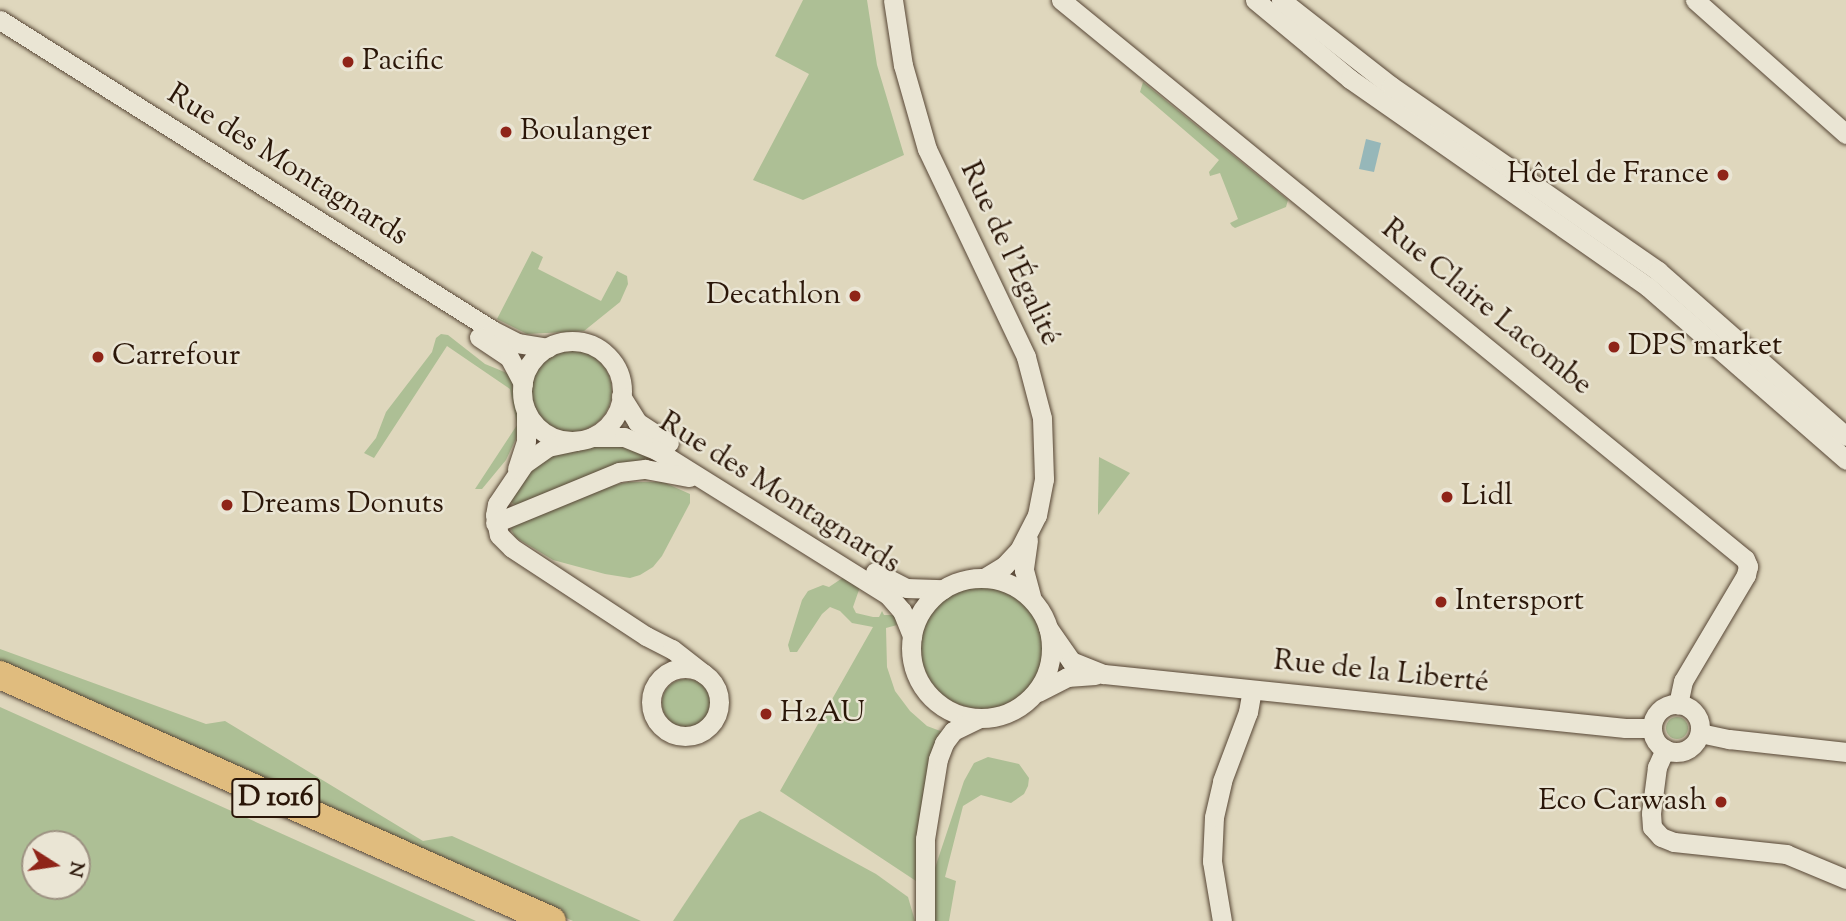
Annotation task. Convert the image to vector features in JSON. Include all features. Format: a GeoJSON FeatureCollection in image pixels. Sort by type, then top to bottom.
{"type":"FeatureCollection","features":[{"type":"Feature","properties":{"kind":"highway","name":"D 1016"},"geometry":{"type":"LineString","coordinates":[[0,675],[552,921]]}},
{"type":"Feature","properties":{"kind":"highway","name":"D 1016"},"geometry":{"type":"LineString","coordinates":[[0,692],[513,921]]}},
{"type":"Feature","properties":{"kind":"street","name":"Rue de l'Égalité"},"geometry":{"type":"LineString","coordinates":[[893,0],[903,65],[927,149],[954,210],[1005,308],[1035,386],[1045,440],[1040,508],[1029,536],[1024,570],[1032,600]]}},
{"type":"Feature","properties":{"kind":"street","name":"Rue Claire Lacombe"},"geometry":{"type":"LineString","coordinates":[[1061,0],[1745,559],[1748,566],[1746,575],[1683,681],[1678,704]]}},
{"type":"Feature","properties":{"kind":"street"},"geometry":{"type":"LineString","coordinates":[[1255,0],[1350,79],[1648,287],[1846,460]]}},
{"type":"Feature","properties":{"kind":"street"},"geometry":{"type":"LineString","coordinates":[[1281,0],[1391,86],[1650,265],[1846,436]]}},
{"type":"Feature","properties":{"kind":"street"},"geometry":{"type":"LineString","coordinates":[[1695,0],[1846,134]]}},
{"type":"Feature","properties":{"kind":"street","name":"Rue des Montagnards"},"geometry":{"type":"LineString","coordinates":[[0,20],[492,330],[517,343],[548,348]]}},
{"type":"Feature","properties":{"kind":"street","name":"Rue des Montagnards"},"geometry":{"type":"LineString","coordinates":[[0,36],[498,348],[512,362],[523,383]]}},
{"type":"Feature","properties":{"kind":"street"},"geometry":{"type":"LineString","coordinates":[[514,476],[536,453],[554,445],[584,439],[612,421],[621,396],[617,370],[600,350],[575,342],[548,348],[531,362],[523,383],[526,441],[514,476],[497,504],[495,523],[499,535],[512,548],[646,636],[672,649],[704,674],[715,686],[719,707],[710,725],[692,735],[672,733],[657,721],[651,701],[656,686],[659,657],[646,636]]}},
{"type":"Feature","properties":{"kind":"street","name":"Rue des Montagnards"},"geometry":{"type":"LineString","coordinates":[[621,396],[643,427],[881,576],[906,588],[943,589]]}},
{"type":"Feature","properties":{"kind":"street"},"geometry":{"type":"LineString","coordinates":[[526,411],[535,425],[549,436],[584,439]]}},
{"type":"Feature","properties":{"kind":"street","name":"Rue des Montagnards"},"geometry":{"type":"LineString","coordinates":[[584,439],[616,436],[639,441],[701,478],[888,595],[902,611],[912,636]]}},
{"type":"Feature","properties":{"kind":"street"},"geometry":{"type":"LineString","coordinates":[[495,523],[601,477],[628,470],[654,470],[701,478]]}},
{"type":"Feature","properties":{"kind":"street","name":"Rue de l'Égalité"},"geometry":{"type":"LineString","coordinates":[[984,578],[1009,562],[1029,536]]}},
{"type":"Feature","properties":{"kind":"street"},"geometry":{"type":"LineString","coordinates":[[925,921],[924,852],[936,769],[947,738],[959,727],[978,719],[1009,713],[1034,694],[1050,661],[1048,628],[1032,600],[1010,584],[984,578],[963,580],[943,589],[921,611],[912,636],[912,663],[926,692],[947,710],[978,719]]}},
{"type":"Feature","properties":{"kind":"street","name":"Rue de la Liberté"},"geometry":{"type":"LineString","coordinates":[[1048,628],[1071,661],[1104,674]]}},
{"type":"Feature","properties":{"kind":"street"},"geometry":{"type":"LineString","coordinates":[[656,686],[667,674],[679,669],[704,674]]}},
{"type":"Feature","properties":{"kind":"street","name":"Rue de la Liberté"},"geometry":{"type":"LineString","coordinates":[[1034,694],[1068,677],[1104,674],[1625,728],[1653,728]]}},
{"type":"Feature","properties":{"kind":"street"},"geometry":{"type":"LineString","coordinates":[[1222,921],[1212,861],[1214,817],[1222,781],[1248,712],[1252,690]]}},
{"type":"Feature","properties":{"kind":"street"},"geometry":{"type":"LineString","coordinates":[[1678,704],[1688,707],[1696,715],[1700,733],[1696,743],[1687,750],[1665,750],[1655,739],[1653,728],[1658,712],[1678,704]]}},
{"type":"Feature","properties":{"kind":"street"},"geometry":{"type":"LineString","coordinates":[[1700,733],[1729,739],[1846,752]]}},
{"type":"Feature","properties":{"kind":"street"},"geometry":{"type":"LineString","coordinates":[[1665,750],[1657,767],[1651,813],[1652,827],[1661,837],[1674,842],[1786,854],[1846,879]]}},
{"type":"Feature","properties":{"kind":"green space"},"geometry":{"type":"Polygon","coordinates":[[[803,0],[867,0],[877,65],[904,155],[803,200],[753,180],[809,74],[775,56],[803,0]]]}},
{"type":"Feature","properties":{"kind":"green space"},"geometry":{"type":"Polygon","coordinates":[[[1143,82],[1288,200],[1286,207],[1235,228],[1232,226],[1230,223],[1238,219],[1220,173],[1210,176],[1209,172],[1219,160],[1140,92],[1143,82]]]}},
{"type":"Feature","properties":{"kind":"green space"},"geometry":{"type":"Polygon","coordinates":[[[532,251],[543,257],[538,269],[601,301],[617,271],[627,276],[628,284],[620,302],[584,331],[527,334],[497,319],[532,251]]]}},
{"type":"Feature","properties":{"kind":"green space"},"geometry":{"type":"Polygon","coordinates":[[[441,334],[448,335],[485,364],[507,373],[513,380],[520,430],[506,460],[482,489],[475,489],[517,425],[510,389],[447,346],[374,458],[364,453],[376,438],[386,412],[432,352],[436,338],[441,334]]]}},
{"type":"Feature","properties":{"kind":"green space"},"geometry":{"type":"Polygon","coordinates":[[[571,350],[587,353],[600,362],[609,375],[612,391],[609,407],[600,420],[587,429],[571,432],[555,429],[542,420],[533,407],[530,391],[533,375],[542,362],[555,353],[571,350]]]}},
{"type":"Feature","properties":{"kind":"green space"},"geometry":{"type":"Polygon","coordinates":[[[607,441],[674,466],[515,505],[509,500],[532,462],[607,441]]]}},
{"type":"Feature","properties":{"kind":"green space"},"geometry":{"type":"Polygon","coordinates":[[[1099,457],[1130,473],[1098,515],[1098,506],[1099,457]]]}},
{"type":"Feature","properties":{"kind":"green space"},"geometry":{"type":"Polygon","coordinates":[[[628,482],[663,482],[690,494],[690,503],[662,556],[653,567],[640,575],[630,578],[605,574],[553,560],[515,537],[511,529],[515,522],[596,489],[628,482]]]}},
{"type":"Feature","properties":{"kind":"green space"},"geometry":{"type":"Polygon","coordinates":[[[844,577],[860,587],[853,607],[856,613],[879,617],[882,611],[884,615],[894,615],[897,625],[886,628],[887,667],[895,691],[910,711],[927,726],[943,732],[916,881],[780,791],[873,627],[852,623],[840,611],[830,607],[822,614],[797,652],[790,652],[788,645],[802,600],[808,591],[823,585],[829,587],[844,577]]]}},
{"type":"Feature","properties":{"kind":"green space"},"geometry":{"type":"Polygon","coordinates":[[[982,587],[1005,591],[1025,605],[1039,625],[1043,648],[1039,671],[1025,691],[1005,705],[982,709],[959,705],[939,691],[925,671],[921,648],[925,625],[939,605],[959,591],[982,587]]]}},
{"type":"Feature","properties":{"kind":"green space"},"geometry":{"type":"Polygon","coordinates":[[[0,649],[206,724],[225,721],[423,841],[452,836],[641,921],[573,921],[0,664],[0,649]]]}},
{"type":"Feature","properties":{"kind":"green space"},"geometry":{"type":"Polygon","coordinates":[[[686,679],[703,686],[710,703],[703,720],[686,727],[669,720],[662,703],[669,686],[686,679]]]}},
{"type":"Feature","properties":{"kind":"green space"},"geometry":{"type":"Polygon","coordinates":[[[0,707],[476,921],[0,921],[0,707]]]}},
{"type":"Feature","properties":{"kind":"green space"},"geometry":{"type":"Polygon","coordinates":[[[1673,717],[1681,717],[1688,724],[1688,732],[1681,739],[1673,739],[1666,732],[1666,724],[1673,717]]]}},
{"type":"Feature","properties":{"kind":"green space"},"geometry":{"type":"Polygon","coordinates":[[[988,757],[1019,764],[1029,778],[1028,786],[1024,794],[1011,803],[981,795],[963,806],[945,877],[956,881],[949,921],[932,921],[933,874],[964,781],[974,763],[988,757]]]}},
{"type":"Feature","properties":{"kind":"green space"},"geometry":{"type":"Polygon","coordinates":[[[760,811],[876,874],[908,897],[915,921],[673,921],[740,820],[760,811]]]}},
{"type":"Feature","properties":{"kind":"water"},"geometry":{"type":"Polygon","coordinates":[[[1366,139],[1381,143],[1374,172],[1359,169],[1366,139]]]}},
{"type":"Feature","properties":{"kind":"place","name":"Pacific"},"geometry":{"type":"Point","coordinates":[348,62]}},
{"type":"Feature","properties":{"kind":"place","name":"Boulanger"},"geometry":{"type":"Point","coordinates":[506,132]}},
{"type":"Feature","properties":{"kind":"place","name":"Hôtel de France"},"geometry":{"type":"Point","coordinates":[1723,175]}},
{"type":"Feature","properties":{"kind":"place","name":"Decathlon"},"geometry":{"type":"Point","coordinates":[855,296]}},
{"type":"Feature","properties":{"kind":"place","name":"DPS market"},"geometry":{"type":"Point","coordinates":[1614,347]}},
{"type":"Feature","properties":{"kind":"place","name":"Carrefour"},"geometry":{"type":"Point","coordinates":[98,357]}},
{"type":"Feature","properties":{"kind":"place","name":"Lidl"},"geometry":{"type":"Point","coordinates":[1447,497]}},
{"type":"Feature","properties":{"kind":"place","name":"Dreams Donuts"},"geometry":{"type":"Point","coordinates":[227,505]}},
{"type":"Feature","properties":{"kind":"place","name":"Intersport"},"geometry":{"type":"Point","coordinates":[1441,602]}},
{"type":"Feature","properties":{"kind":"place","name":"H2AU"},"geometry":{"type":"Point","coordinates":[766,714]}},
{"type":"Feature","properties":{"kind":"place","name":"Eco Carwash"},"geometry":{"type":"Point","coordinates":[1721,802]}}]}
